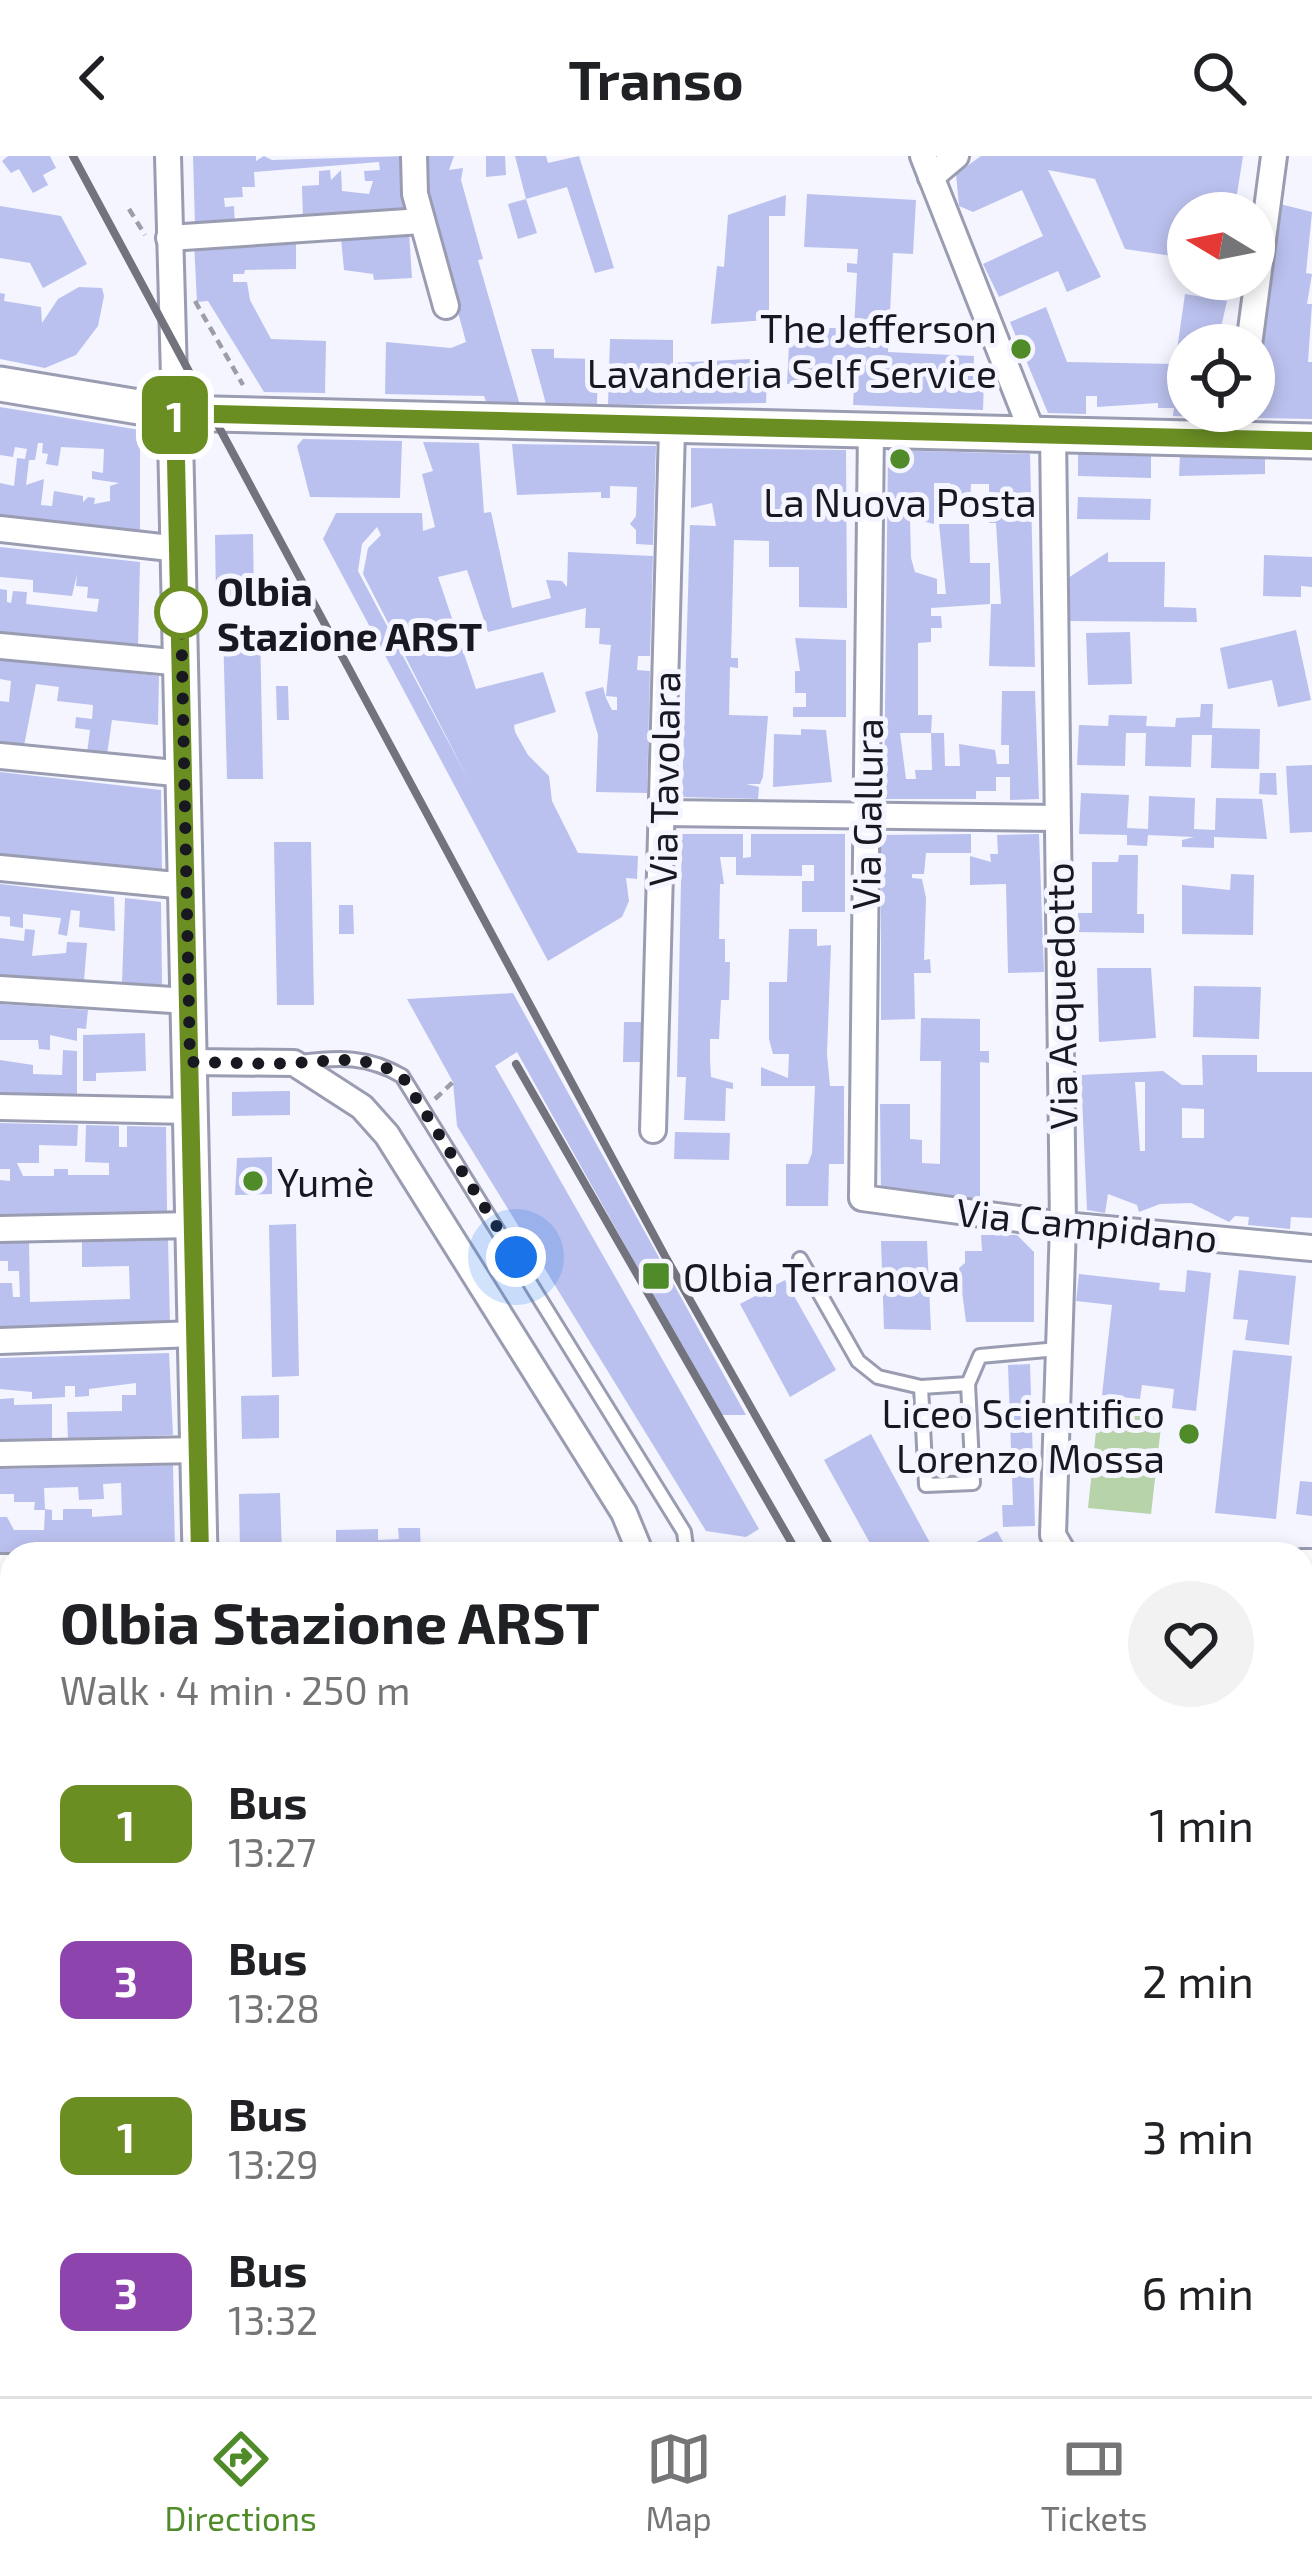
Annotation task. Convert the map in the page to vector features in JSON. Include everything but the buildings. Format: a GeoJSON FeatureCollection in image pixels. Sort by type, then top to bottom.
{"type":"FeatureCollection","features":[{"type":"Feature","properties":{"kind":"main road"},"geometry":{"type":"LineString","coordinates":[[0,384],[175,413],[672,428],[1042,433],[1167,428]]}},
{"type":"Feature","properties":{"kind":"main road"},"geometry":{"type":"LineString","coordinates":[[175,413],[200,1542]]}},
{"type":"Feature","properties":{"kind":"main road"},"geometry":{"type":"LineString","coordinates":[[1271,432],[1312,441]]}},
{"type":"Feature","properties":{"kind":"street"},"geometry":{"type":"LineString","coordinates":[[168,156],[175,413]]}},
{"type":"Feature","properties":{"kind":"street"},"geometry":{"type":"LineString","coordinates":[[415,156],[422,221],[446,306]]}},
{"type":"Feature","properties":{"kind":"street","name":"Via Acquedotto"},"geometry":{"type":"LineString","coordinates":[[956,156],[927,166],[1042,433],[1058,818],[1063,1225],[1053,1535],[1057,1542]]}},
{"type":"Feature","properties":{"kind":"street"},"geometry":{"type":"LineString","coordinates":[[1252,324],[1274,156]]}},
{"type":"Feature","properties":{"kind":"street"},"geometry":{"type":"LineString","coordinates":[[169,238],[422,221]]}},
{"type":"Feature","properties":{"kind":"street","name":"Via Tavolara"},"geometry":{"type":"LineString","coordinates":[[653,1130],[672,428]]}},
{"type":"Feature","properties":{"kind":"street","name":"Via Gallura"},"geometry":{"type":"LineString","coordinates":[[862,1198],[871,430]]}},
{"type":"Feature","properties":{"kind":"street"},"geometry":{"type":"LineString","coordinates":[[0,529],[179,549]]}},
{"type":"Feature","properties":{"kind":"street"},"geometry":{"type":"LineString","coordinates":[[0,646],[183,663]]}},
{"type":"Feature","properties":{"kind":"street"},"geometry":{"type":"LineString","coordinates":[[0,756],[185,774]]}},
{"type":"Feature","properties":{"kind":"street"},"geometry":{"type":"LineString","coordinates":[[663,813],[1058,818]]}},
{"type":"Feature","properties":{"kind":"street"},"geometry":{"type":"LineString","coordinates":[[0,868],[186,886]]}},
{"type":"Feature","properties":{"kind":"street"},"geometry":{"type":"LineString","coordinates":[[0,989],[188,1001]]}},
{"type":"Feature","properties":{"kind":"street"},"geometry":{"type":"LineString","coordinates":[[190,1062],[294,1063],[362,1107],[387,1135],[624,1513],[635,1542]]}},
{"type":"Feature","properties":{"kind":"street"},"geometry":{"type":"LineString","coordinates":[[0,1107],[189,1111]]}},
{"type":"Feature","properties":{"kind":"street","name":"Via Campidano"},"geometry":{"type":"LineString","coordinates":[[862,1198],[1063,1225],[1312,1247]]}},
{"type":"Feature","properties":{"kind":"street"},"geometry":{"type":"LineString","coordinates":[[0,1229],[192,1225]]}},
{"type":"Feature","properties":{"kind":"street"},"geometry":{"type":"LineString","coordinates":[[0,1341],[196,1334]]}},
{"type":"Feature","properties":{"kind":"street"},"geometry":{"type":"LineString","coordinates":[[0,1454],[197,1450]]}},
{"type":"Feature","properties":{"kind":"lane"},"geometry":{"type":"LineString","coordinates":[[294,1063],[338,1057],[378,1062],[402,1076],[684,1532],[685,1542]]}},
{"type":"Feature","properties":{"kind":"lane"},"geometry":{"type":"LineString","coordinates":[[800,1259],[858,1360],[878,1377],[921,1387],[968,1384]]}},
{"type":"Feature","properties":{"kind":"lane"},"geometry":{"type":"LineString","coordinates":[[921,1387],[926,1485],[973,1483],[968,1384],[980,1356],[1058,1349]]}},
{"type":"Feature","properties":{"kind":"path"},"geometry":{"type":"LineString","coordinates":[[190,286],[250,397]]}},
{"type":"Feature","properties":{"kind":"green space"},"geometry":{"type":"Polygon","coordinates":[[[1099,1402],[1163,1409],[1151,1514],[1088,1508],[1099,1402]]]}},
{"type":"Feature","properties":{"kind":"railway"},"geometry":{"type":"LineString","coordinates":[[73,156],[665,1256],[827,1542]]}},
{"type":"Feature","properties":{"kind":"railway"},"geometry":{"type":"LineString","coordinates":[[516,1064],[791,1542]]}},
{"type":"Feature","properties":{"kind":"bus line","name":"1"},"geometry":{"type":"LineString","coordinates":[[200,1542],[175,413],[1312,441]]}},
{"type":"Feature","properties":{"kind":"place","name":"The Jefferson Lavanderia Self Service"},"geometry":{"type":"Point","coordinates":[1021,349]}},
{"type":"Feature","properties":{"kind":"place","name":"La Nuova Posta"},"geometry":{"type":"Point","coordinates":[900,459]}},
{"type":"Feature","properties":{"kind":"place","name":"Olbia Stazione ARST"},"geometry":{"type":"Point","coordinates":[181,612]}},
{"type":"Feature","properties":{"kind":"place","name":"Yumè"},"geometry":{"type":"Point","coordinates":[253,1181]}},
{"type":"Feature","properties":{"kind":"place","name":"Olbia Terranova"},"geometry":{"type":"Point","coordinates":[656,1276]}},
{"type":"Feature","properties":{"kind":"place","name":"Liceo Scientifico Lorenzo Mossa"},"geometry":{"type":"Point","coordinates":[1189,1434]}},
{"type":"Feature","properties":{"kind":"route"},"geometry":{"type":"LineString","coordinates":[[181,612],[190,1062],[294,1063],[338,1057],[378,1062],[402,1076],[516,1257]]}}]}
